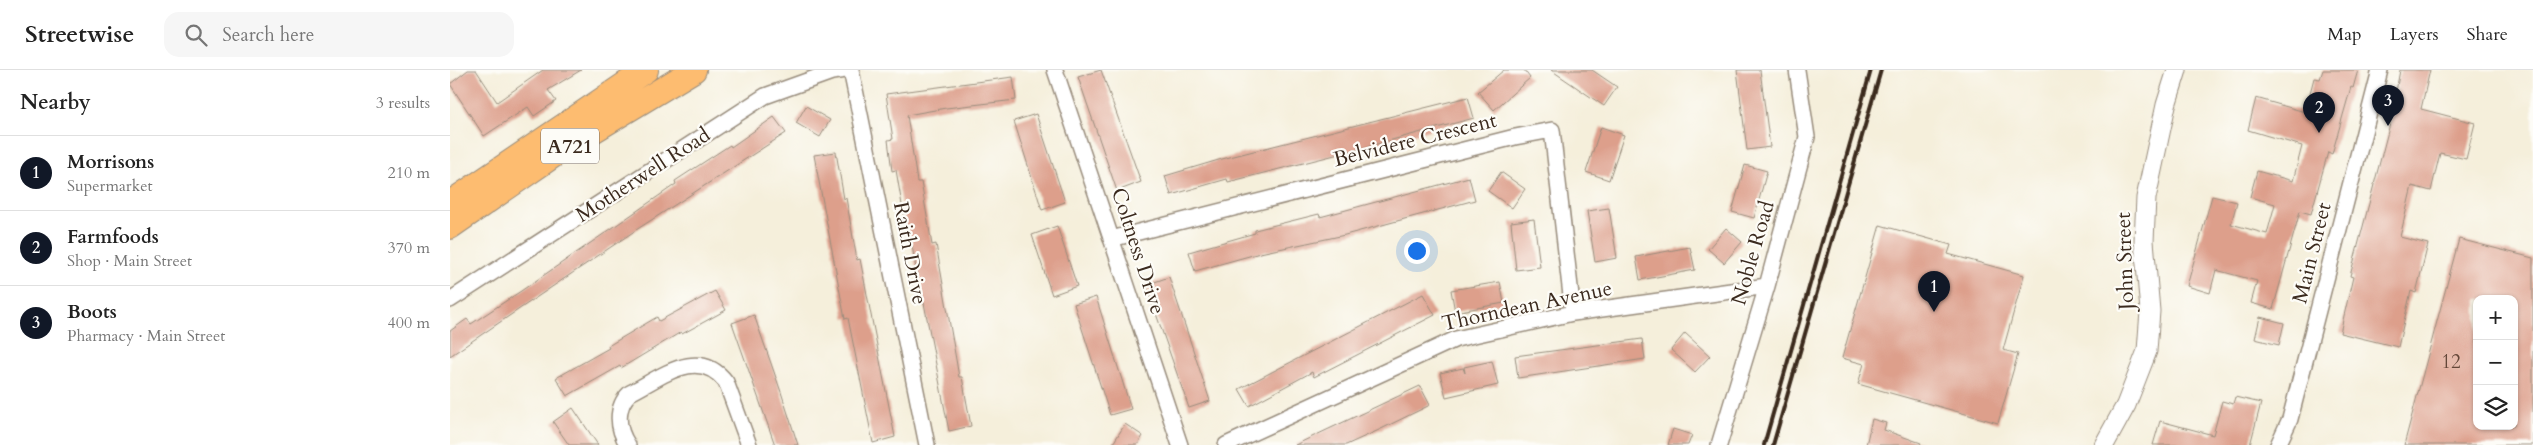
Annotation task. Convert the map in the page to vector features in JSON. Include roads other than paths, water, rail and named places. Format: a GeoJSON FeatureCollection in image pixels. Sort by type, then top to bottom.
{"type":"FeatureCollection","features":[{"type":"Feature","properties":{"kind":"main road","name":"A721"},"geometry":{"type":"LineString","coordinates":[[450,203],[646,70]]}},
{"type":"Feature","properties":{"kind":"main road","name":"A721"},"geometry":{"type":"LineString","coordinates":[[450,227],[560,151],[694,70]]}},
{"type":"Feature","properties":{"kind":"street","name":"Motherwell Road"},"geometry":{"type":"LineString","coordinates":[[450,300],[765,96],[832,72],[845,70]]}},
{"type":"Feature","properties":{"kind":"street","name":"Raith Drive"},"geometry":{"type":"LineString","coordinates":[[851,70],[926,445]]}},
{"type":"Feature","properties":{"kind":"street","name":"Coltness Drive"},"geometry":{"type":"LineString","coordinates":[[1055,70],[1180,445]]}},
{"type":"Feature","properties":{"kind":"street","name":"Noble Road"},"geometry":{"type":"LineString","coordinates":[[1719,445],[1766,286],[1807,137],[1797,70]]}},
{"type":"Feature","properties":{"kind":"street","name":"John Street"},"geometry":{"type":"LineString","coordinates":[[2104,445],[2126,405],[2147,351],[2150,311],[2144,241],[2146,198],[2166,105],[2177,70]]}},
{"type":"Feature","properties":{"kind":"street","name":"Main Street"},"geometry":{"type":"LineString","coordinates":[[2278,445],[2290,419],[2380,70]]}},
{"type":"Feature","properties":{"kind":"street","name":"Belvidere Crescent"},"geometry":{"type":"LineString","coordinates":[[1111,239],[1515,137],[1552,130],[1573,313]]}},
{"type":"Feature","properties":{"kind":"street","name":"Thorndean Avenue"},"geometry":{"type":"LineString","coordinates":[[1226,445],[1253,439],[1456,339],[1573,313],[1766,286]]}},
{"type":"Feature","properties":{"kind":"street"},"geometry":{"type":"LineString","coordinates":[[628,445],[621,435],[619,418],[624,399],[630,393],[688,364],[699,364],[719,373],[726,382],[749,445]]}},
{"type":"Feature","properties":{"kind":"railway"},"geometry":{"type":"LineString","coordinates":[[1764,445],[1871,70]]}},
{"type":"Feature","properties":{"kind":"railway"},"geometry":{"type":"LineString","coordinates":[[1773,445],[1881,70]]}},
{"type":"Feature","properties":{"kind":"place","name":"Boots"},"geometry":{"type":"Point","coordinates":[2388,126]}},
{"type":"Feature","properties":{"kind":"place","name":"Farmfoods"},"geometry":{"type":"Point","coordinates":[2319,133]}},
{"type":"Feature","properties":{"kind":"place","name":"Morrisons"},"geometry":{"type":"Point","coordinates":[1934,312]}}]}
